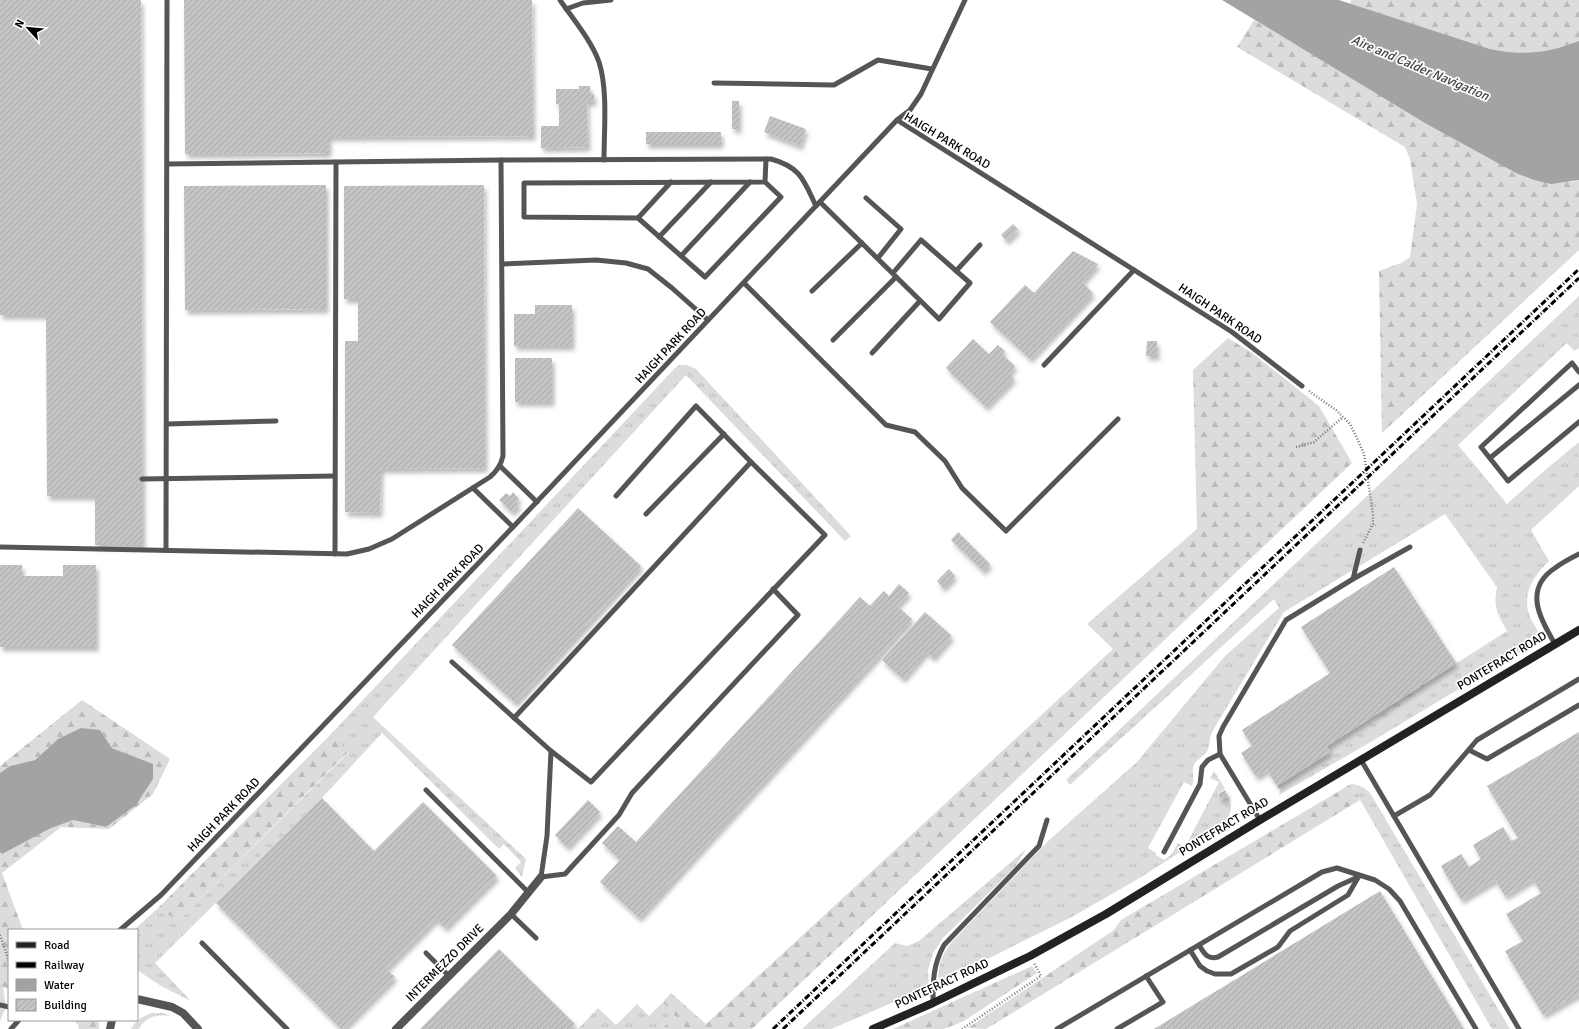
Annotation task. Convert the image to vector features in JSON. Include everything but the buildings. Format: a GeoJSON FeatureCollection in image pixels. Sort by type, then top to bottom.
{"type":"FeatureCollection","features":[{"type":"Feature","properties":{"kind":"main road","name":"PONTEFRACT ROAD"},"geometry":{"type":"LineString","coordinates":[[873,1029],[933,1003],[1030,956],[1106,914],[1260,820],[1579,630]]}},
{"type":"Feature","properties":{"kind":"street","name":"INTERMEZZO DRIVE"},"geometry":{"type":"LineString","coordinates":[[396,1029],[511,914],[542,877]]}},
{"type":"Feature","properties":{"kind":"street"},"geometry":{"type":"LineString","coordinates":[[138,999],[172,1007],[183,1013],[198,1029]]}},
{"type":"Feature","properties":{"kind":"lane"},"geometry":{"type":"LineString","coordinates":[[166,550],[167,0]]}},
{"type":"Feature","properties":{"kind":"lane"},"geometry":{"type":"LineString","coordinates":[[560,0],[590,43],[599,61],[604,83],[604,160]]}},
{"type":"Feature","properties":{"kind":"lane"},"geometry":{"type":"LineString","coordinates":[[566,9],[583,3],[611,0]]}},
{"type":"Feature","properties":{"kind":"lane"},"geometry":{"type":"LineString","coordinates":[[897,120],[910,110],[929,80],[932,69],[964,0]]}},
{"type":"Feature","properties":{"kind":"lane"},"geometry":{"type":"LineString","coordinates":[[714,83],[834,85],[878,60],[932,69]]}},
{"type":"Feature","properties":{"kind":"lane","name":"HAIGH PARK ROAD"},"geometry":{"type":"LineString","coordinates":[[121,929],[161,895],[537,502],[897,120],[1232,332],[1302,386]]}},
{"type":"Feature","properties":{"kind":"lane"},"geometry":{"type":"LineString","coordinates":[[167,164],[501,160],[766,159],[784,162],[803,178],[818,204],[878,258],[894,275],[939,319],[970,283],[921,240],[894,275],[832,340]]}},
{"type":"Feature","properties":{"kind":"lane"},"geometry":{"type":"LineString","coordinates":[[765,182],[766,159]]}},
{"type":"Feature","properties":{"kind":"lane"},"geometry":{"type":"LineString","coordinates":[[0,547],[347,554],[370,549],[392,539],[490,477],[500,466],[503,456],[501,160]]}},
{"type":"Feature","properties":{"kind":"lane"},"geometry":{"type":"LineString","coordinates":[[335,554],[336,162]]}},
{"type":"Feature","properties":{"kind":"lane"},"geometry":{"type":"LineString","coordinates":[[524,182],[750,182],[765,182],[781,197],[705,277],[638,218],[524,217],[524,182]]}},
{"type":"Feature","properties":{"kind":"lane"},"geometry":{"type":"LineString","coordinates":[[638,218],[670,182]]}},
{"type":"Feature","properties":{"kind":"lane"},"geometry":{"type":"LineString","coordinates":[[659,236],[711,182]]}},
{"type":"Feature","properties":{"kind":"lane"},"geometry":{"type":"LineString","coordinates":[[681,256],[750,182]]}},
{"type":"Feature","properties":{"kind":"lane"},"geometry":{"type":"LineString","coordinates":[[866,198],[901,229],[878,258]]}},
{"type":"Feature","properties":{"kind":"lane"},"geometry":{"type":"LineString","coordinates":[[812,291],[862,244]]}},
{"type":"Feature","properties":{"kind":"lane"},"geometry":{"type":"LineString","coordinates":[[956,271],[980,245]]}},
{"type":"Feature","properties":{"kind":"lane"},"geometry":{"type":"LineString","coordinates":[[502,264],[596,260],[626,263],[648,270],[672,288],[708,320]]}},
{"type":"Feature","properties":{"kind":"lane"},"geometry":{"type":"LineString","coordinates":[[1044,364],[1134,270]]}},
{"type":"Feature","properties":{"kind":"lane"},"geometry":{"type":"LineString","coordinates":[[744,283],[886,425],[915,432],[945,461],[962,488],[1006,531],[1118,419]]}},
{"type":"Feature","properties":{"kind":"lane"},"geometry":{"type":"LineString","coordinates":[[872,353],[920,301]]}},
{"type":"Feature","properties":{"kind":"lane"},"geometry":{"type":"LineString","coordinates":[[1579,372],[1572,363],[1481,447],[1508,481],[1579,422]]}},
{"type":"Feature","properties":{"kind":"lane"},"geometry":{"type":"LineString","coordinates":[[1490,458],[1579,385]]}},
{"type":"Feature","properties":{"kind":"lane"},"geometry":{"type":"LineString","coordinates":[[452,662],[551,751],[591,782],[825,535],[696,406],[616,496]]}},
{"type":"Feature","properties":{"kind":"lane"},"geometry":{"type":"LineString","coordinates":[[167,424],[276,421]]}},
{"type":"Feature","properties":{"kind":"lane"},"geometry":{"type":"LineString","coordinates":[[646,514],[724,434]]}},
{"type":"Feature","properties":{"kind":"lane"},"geometry":{"type":"LineString","coordinates":[[514,718],[751,462]]}},
{"type":"Feature","properties":{"kind":"lane"},"geometry":{"type":"LineString","coordinates":[[500,466],[537,502]]}},
{"type":"Feature","properties":{"kind":"lane"},"geometry":{"type":"LineString","coordinates":[[142,479],[335,476]]}},
{"type":"Feature","properties":{"kind":"lane"},"geometry":{"type":"LineString","coordinates":[[473,488],[513,527]]}},
{"type":"Feature","properties":{"kind":"lane"},"geometry":{"type":"LineString","coordinates":[[1260,820],[1220,754],[1219,736],[1286,620],[1353,579],[1410,547]]}},
{"type":"Feature","properties":{"kind":"lane"},"geometry":{"type":"LineString","coordinates":[[1353,579],[1360,550]]}},
{"type":"Feature","properties":{"kind":"lane"},"geometry":{"type":"LineString","coordinates":[[1555,644],[1542,621],[1538,610],[1537,598],[1540,587],[1546,576],[1554,568],[1579,554]]}},
{"type":"Feature","properties":{"kind":"lane"},"geometry":{"type":"LineString","coordinates":[[551,751],[548,836],[542,877],[565,874],[618,815],[632,793],[798,615],[773,589]]}},
{"type":"Feature","properties":{"kind":"lane"},"geometry":{"type":"LineString","coordinates":[[1394,816],[1430,795],[1477,740],[1579,680]]}},
{"type":"Feature","properties":{"kind":"lane"},"geometry":{"type":"LineString","coordinates":[[1469,750],[1487,759],[1579,705]]}},
{"type":"Feature","properties":{"kind":"lane"},"geometry":{"type":"LineString","coordinates":[[1164,852],[1200,784],[1202,767],[1208,760],[1220,754]]}},
{"type":"Feature","properties":{"kind":"lane"},"geometry":{"type":"LineString","coordinates":[[1361,760],[1519,1029]]}},
{"type":"Feature","properties":{"kind":"lane"},"geometry":{"type":"LineString","coordinates":[[426,790],[529,893]]}},
{"type":"Feature","properties":{"kind":"lane"},"geometry":{"type":"LineString","coordinates":[[933,1003],[933,975],[938,957],[944,944],[1039,846],[1047,820]]}},
{"type":"Feature","properties":{"kind":"lane"},"geometry":{"type":"LineString","coordinates":[[1057,1029],[1064,1027],[1146,976],[1322,872],[1337,868],[1375,880],[1389,889],[1400,901],[1476,1029]]}},
{"type":"Feature","properties":{"kind":"lane"},"geometry":{"type":"LineString","coordinates":[[1199,945],[1208,957],[1218,957],[1338,886],[1359,876]]}},
{"type":"Feature","properties":{"kind":"lane"},"geometry":{"type":"LineString","coordinates":[[1190,950],[1200,966],[1207,971],[1215,974],[1232,974],[1278,947],[1290,931],[1348,895],[1359,876]]}},
{"type":"Feature","properties":{"kind":"lane"},"geometry":{"type":"LineString","coordinates":[[511,914],[536,938]]}},
{"type":"Feature","properties":{"kind":"lane"},"geometry":{"type":"LineString","coordinates":[[202,943],[287,1029]]}},
{"type":"Feature","properties":{"kind":"lane"},"geometry":{"type":"LineString","coordinates":[[426,953],[449,976]]}},
{"type":"Feature","properties":{"kind":"lane"},"geometry":{"type":"LineString","coordinates":[[1117,1029],[1163,1002],[1146,976]]}},
{"type":"Feature","properties":{"kind":"lane"},"geometry":{"type":"LineString","coordinates":[[11,1029],[18,1021]]}},
{"type":"Feature","properties":{"kind":"path"},"geometry":{"type":"LineString","coordinates":[[1302,386],[1336,410],[1350,424],[1358,438],[1364,454],[1373,514],[1373,524],[1360,550]]}},
{"type":"Feature","properties":{"kind":"path"},"geometry":{"type":"LineString","coordinates":[[1296,447],[1314,442],[1343,417]]}},
{"type":"Feature","properties":{"kind":"path"},"geometry":{"type":"LineString","coordinates":[[0,935],[8,959]]}},
{"type":"Feature","properties":{"kind":"path"},"geometry":{"type":"LineString","coordinates":[[962,1029],[1041,976],[1030,956]]}},
{"type":"Feature","properties":{"kind":"green space"},"geometry":{"type":"Polygon","coordinates":[[[1351,0],[1579,0],[1579,41],[1558,48],[1541,51],[1524,53],[1499,51],[1350,4],[1351,0]]]}},
{"type":"Feature","properties":{"kind":"green space"},"geometry":{"type":"Polygon","coordinates":[[[1254,20],[1516,173],[1572,182],[1579,180],[1579,250],[1382,433],[1379,271],[1401,263],[1410,257],[1417,204],[1410,159],[1405,147],[1237,47],[1254,20]]]}},
{"type":"Feature","properties":{"kind":"green space"},"geometry":{"type":"Polygon","coordinates":[[[1579,296],[1579,348],[1574,351],[1567,343],[1458,445],[1507,504],[1579,442],[1579,486],[1531,530],[1549,561],[1534,579],[1528,593],[1527,601],[1530,617],[1539,636],[1536,643],[1511,657],[1510,655],[1501,661],[1502,663],[1279,795],[1280,790],[1277,786],[1330,752],[1327,746],[1507,631],[1497,610],[1495,600],[1497,587],[1445,514],[1284,612],[1212,732],[1206,753],[1194,765],[1192,786],[1184,782],[1148,848],[1164,860],[1171,855],[1178,843],[1185,847],[1219,782],[1210,778],[1214,771],[1225,789],[1217,794],[1221,800],[1229,796],[1231,804],[1231,811],[1224,824],[1138,879],[1070,918],[939,983],[940,962],[951,943],[1046,843],[1137,762],[1225,656],[1279,608],[1274,599],[1070,785],[1066,780],[1579,296]]]}},
{"type":"Feature","properties":{"kind":"green space"},"geometry":{"type":"Polygon","coordinates":[[[1228,338],[1251,352],[1319,406],[1352,463],[752,1029],[661,1029],[676,1017],[663,1002],[671,993],[706,1024],[1113,649],[1087,624],[1197,529],[1193,370],[1228,338]]]}},
{"type":"Feature","properties":{"kind":"green space"},"geometry":{"type":"Polygon","coordinates":[[[680,365],[687,365],[696,369],[851,536],[845,541],[686,375],[373,717],[526,859],[522,877],[515,868],[521,862],[504,844],[499,849],[382,733],[322,798],[155,963],[191,1001],[161,986],[138,971],[138,929],[135,929],[158,908],[178,921],[348,753],[331,734],[675,368],[680,365]]]}},
{"type":"Feature","properties":{"kind":"green space"},"geometry":{"type":"Polygon","coordinates":[[[82,700],[170,759],[153,794],[109,829],[61,827],[2,873],[23,929],[8,929],[8,989],[3,987],[0,978],[0,852],[2,853],[49,829],[73,820],[106,827],[152,764],[112,748],[100,730],[58,739],[35,760],[10,766],[0,773],[0,766],[82,700]]]}},
{"type":"Feature","properties":{"kind":"green space"},"geometry":{"type":"Polygon","coordinates":[[[331,734],[348,752],[178,921],[158,908],[331,734]]]}},
{"type":"Feature","properties":{"kind":"green space"},"geometry":{"type":"Polygon","coordinates":[[[1351,784],[1366,789],[1370,793],[1510,1029],[1492,1029],[1351,784]]]}},
{"type":"Feature","properties":{"kind":"green space"},"geometry":{"type":"Polygon","coordinates":[[[1351,784],[1360,800],[986,1029],[968,1028],[1114,930],[1121,920],[1351,784]]]}},
{"type":"Feature","properties":{"kind":"green space"},"geometry":{"type":"Polygon","coordinates":[[[1026,849],[1016,866],[943,938],[933,953],[928,970],[929,987],[831,1029],[802,1029],[895,943],[907,946],[919,941],[1026,849]]]}},
{"type":"Feature","properties":{"kind":"green space"},"geometry":{"type":"Polygon","coordinates":[[[1032,966],[1037,973],[964,1021],[944,1029],[893,1029],[1032,966]]]}},
{"type":"Feature","properties":{"kind":"green space"},"geometry":{"type":"Polygon","coordinates":[[[0,978],[6,1007],[0,1021],[0,978]]]}},
{"type":"Feature","properties":{"kind":"green space"},"geometry":{"type":"Polygon","coordinates":[[[663,1002],[676,1017],[661,1029],[578,1029],[598,1008],[616,1025],[637,1004],[649,1016],[663,1002]]]}},
{"type":"Feature","properties":{"kind":"green space"},"geometry":{"type":"Polygon","coordinates":[[[152,1013],[163,1013],[172,1017],[162,1015],[149,1018],[139,1029],[131,1029],[135,1023],[152,1013]]]}},
{"type":"Feature","properties":{"kind":"green space"},"geometry":{"type":"Polygon","coordinates":[[[75,1021],[99,1021],[99,1029],[79,1029],[75,1021]]]}},
{"type":"Feature","properties":{"kind":"water","name":"Aire and Calder Navigation"},"geometry":{"type":"Polygon","coordinates":[[[1222,0],[1339,0],[1490,49],[1507,52],[1524,53],[1541,51],[1558,48],[1579,41],[1579,180],[1551,184],[1534,180],[1516,173],[1425,123],[1222,0]]]}},
{"type":"Feature","properties":{"kind":"water"},"geometry":{"type":"Polygon","coordinates":[[[81,728],[100,730],[112,748],[153,764],[153,779],[136,805],[106,827],[73,820],[49,829],[2,854],[0,852],[0,773],[10,766],[35,760],[58,739],[81,728]]]}},
{"type":"Feature","properties":{"kind":"railway"},"geometry":{"type":"LineString","coordinates":[[773,1029],[1579,269]]}},
{"type":"Feature","properties":{"kind":"railway"},"geometry":{"type":"LineString","coordinates":[[783,1029],[1579,278]]}}]}
